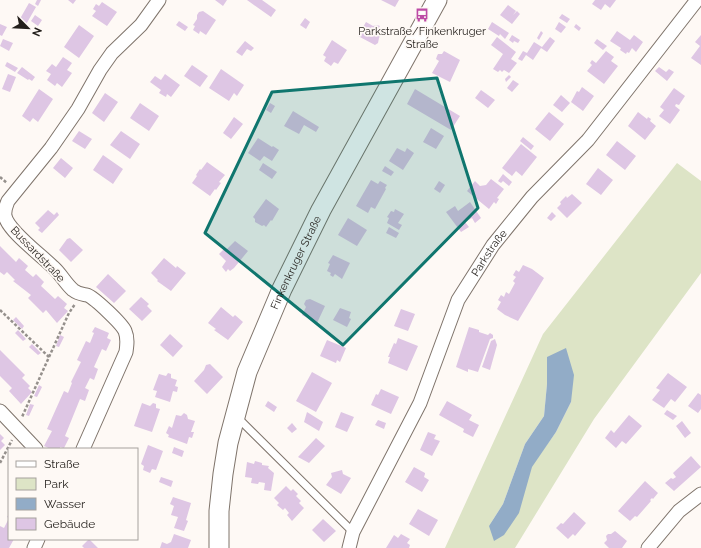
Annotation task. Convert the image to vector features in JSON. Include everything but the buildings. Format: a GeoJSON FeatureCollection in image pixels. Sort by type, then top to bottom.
{"type":"FeatureCollection","features":[{"type":"Feature","properties":{"kind":"street","name":"Bussardstraße"},"geometry":{"type":"LineString","coordinates":[[83,448],[126,352],[128,341],[125,331],[121,324],[95,300],[74,291],[55,268],[13,230],[5,216],[5,208],[8,201],[51,148],[78,109],[112,52],[141,25],[159,0]]}},
{"type":"Feature","properties":{"kind":"street","name":"Finkenkruger Straße"},"geometry":{"type":"LineString","coordinates":[[219,548],[219,511],[223,474],[228,443],[247,372],[285,282],[321,210],[437,0]]}},
{"type":"Feature","properties":{"kind":"street","name":"Parkstraße"},"geometry":{"type":"LineString","coordinates":[[350,548],[353,532],[420,403],[458,300],[493,246],[532,197],[588,140],[697,0]]}},
{"type":"Feature","properties":{"kind":"street"},"geometry":{"type":"LineString","coordinates":[[0,411],[35,448]]}},
{"type":"Feature","properties":{"kind":"street"},"geometry":{"type":"LineString","coordinates":[[648,548],[679,511],[701,494]]}},
{"type":"Feature","properties":{"kind":"lane"},"geometry":{"type":"LineString","coordinates":[[235,415],[353,532]]}},
{"type":"Feature","properties":{"kind":"path"},"geometry":{"type":"LineString","coordinates":[[0,463],[69,313],[81,294]]}},
{"type":"Feature","properties":{"kind":"path"},"geometry":{"type":"LineString","coordinates":[[0,310],[49,357]]}},
{"type":"Feature","properties":{"kind":"highlighted area"},"geometry":{"type":"Polygon","coordinates":[[[437,78],[478,208],[343,345],[205,233],[272,92],[437,78]]]}},
{"type":"Feature","properties":{"kind":"green space"},"geometry":{"type":"Polygon","coordinates":[[[677,163],[701,181],[701,273],[594,419],[515,548],[445,548],[543,334],[677,163]],[[547,358],[547,384],[544,416],[525,444],[503,504],[489,526],[556,432],[571,402],[547,358]]]}},
{"type":"Feature","properties":{"kind":"water"},"geometry":{"type":"Polygon","coordinates":[[[566,348],[574,375],[571,402],[556,432],[532,467],[519,513],[504,535],[494,541],[489,526],[503,504],[525,444],[544,416],[547,384],[547,357],[566,348]]]}},
{"type":"Feature","properties":{"kind":"place","name":"Parkstraße/Finkenkruger Straße"},"geometry":{"type":"Point","coordinates":[422,15]}}]}
